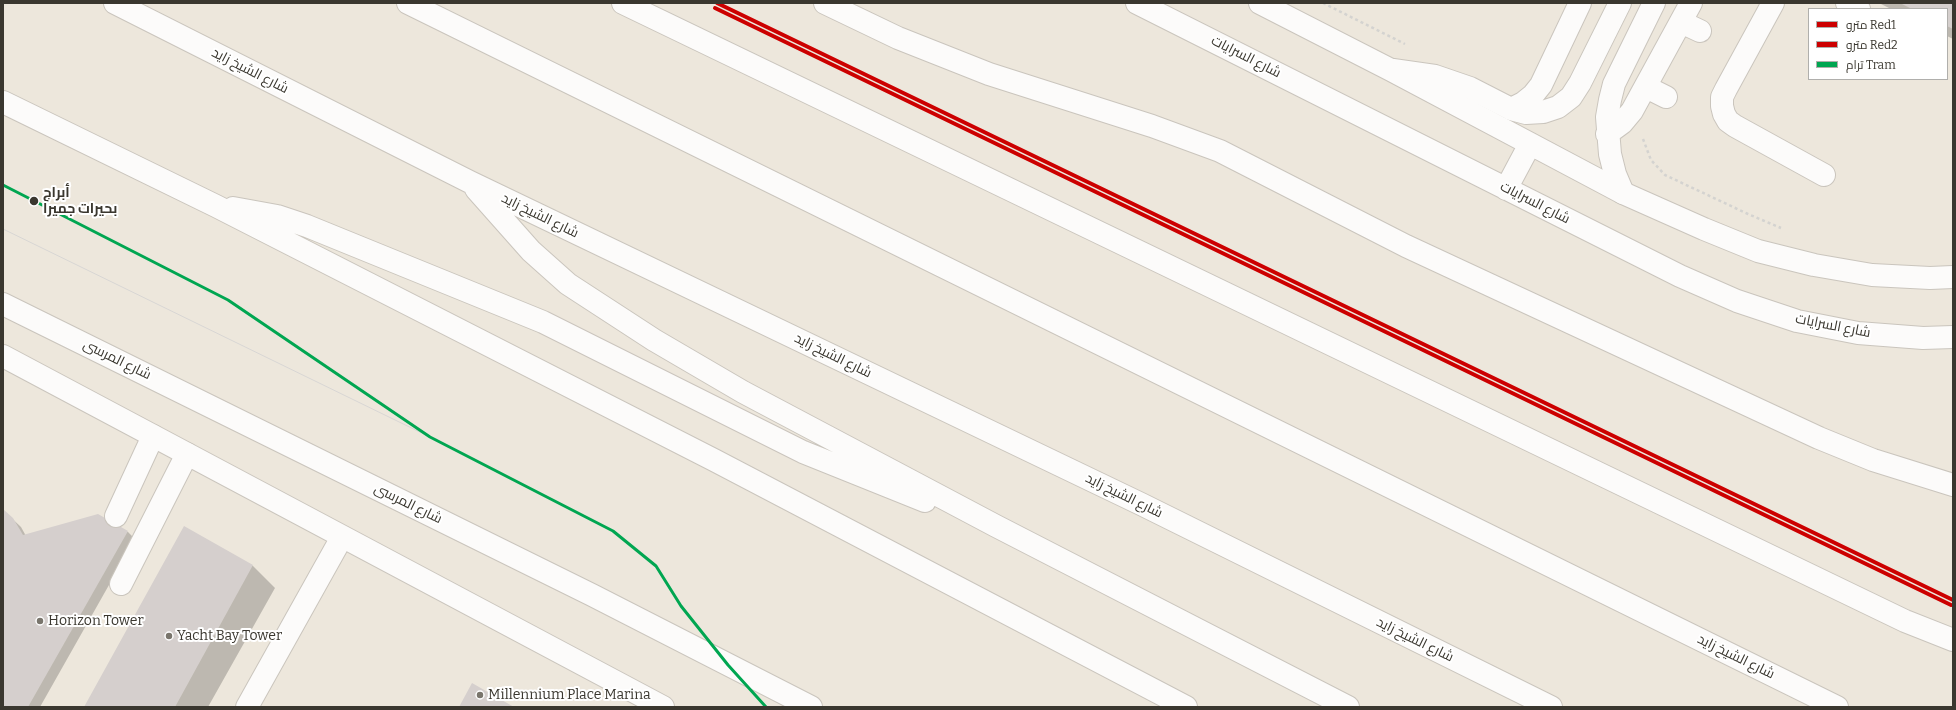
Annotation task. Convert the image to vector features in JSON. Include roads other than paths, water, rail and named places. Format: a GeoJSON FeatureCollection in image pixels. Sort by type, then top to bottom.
{"type":"FeatureCollection","features":[{"type":"Feature","properties":{"kind":"main road","name":"شارع الشيخ زايد"},"geometry":{"type":"LineString","coordinates":[[115,3],[470,182],[1134,501],[1551,707]]}},
{"type":"Feature","properties":{"kind":"main road","name":"شارع الشيخ زايد"},"geometry":{"type":"LineString","coordinates":[[408,3],[1836,707]]}},
{"type":"Feature","properties":{"kind":"main road"},"geometry":{"type":"LineString","coordinates":[[623,3],[1898,618],[1953,640]]}},
{"type":"Feature","properties":{"kind":"main road"},"geometry":{"type":"LineString","coordinates":[[825,3],[898,38],[989,74],[1152,126],[1220,152],[1406,246],[1819,438],[1873,460],[1953,485]]}},
{"type":"Feature","properties":{"kind":"main road","name":"شارع السرايات"},"geometry":{"type":"LineString","coordinates":[[1137,3],[1680,276],[1745,304],[1797,321],[1858,333],[1922,338],[1953,337]]}},
{"type":"Feature","properties":{"kind":"main road"},"geometry":{"type":"LineString","coordinates":[[1260,3],[1392,70],[1623,193],[1704,229],[1758,250],[1814,266],[1872,275],[1930,278],[1953,277]]}},
{"type":"Feature","properties":{"kind":"main road"},"geometry":{"type":"LineString","coordinates":[[1511,108],[1523,103],[1533,95],[1541,85],[1555,34],[1580,3]]}},
{"type":"Feature","properties":{"kind":"main road"},"geometry":{"type":"LineString","coordinates":[[1392,70],[1435,76],[1470,88],[1511,108],[1526,113],[1543,112],[1558,107],[1571,97],[1580,83],[1620,3]]}},
{"type":"Feature","properties":{"kind":"main road"},"geometry":{"type":"LineString","coordinates":[[1623,193],[1613,168],[1607,134],[1607,117],[1614,84],[1654,3]]}},
{"type":"Feature","properties":{"kind":"main road"},"geometry":{"type":"LineString","coordinates":[[1773,3],[1726,89],[1722,106],[1724,114],[1728,121],[1735,126],[1824,175]]}},
{"type":"Feature","properties":{"kind":"main road"},"geometry":{"type":"LineString","coordinates":[[1847,3],[1857,8]]}},
{"type":"Feature","properties":{"kind":"main road"},"geometry":{"type":"LineString","coordinates":[[1607,134],[1622,123],[1632,110],[1686,12],[1700,32]]}},
{"type":"Feature","properties":{"kind":"main road"},"geometry":{"type":"LineString","coordinates":[[1646,87],[1666,97]]}},
{"type":"Feature","properties":{"kind":"main road"},"geometry":{"type":"LineString","coordinates":[[3,102],[216,206],[714,460],[1186,707]]}},
{"type":"Feature","properties":{"kind":"main road"},"geometry":{"type":"LineString","coordinates":[[1506,188],[1530,144]]}},
{"type":"Feature","properties":{"kind":"main road"},"geometry":{"type":"LineString","coordinates":[[470,182],[531,251],[568,284],[610,313],[743,392],[996,526],[1348,707]]}},
{"type":"Feature","properties":{"kind":"main road"},"geometry":{"type":"LineString","coordinates":[[216,206],[277,216],[307,226],[493,301],[592,345],[803,452],[924,501],[996,526]]}},
{"type":"Feature","properties":{"kind":"main road","name":"شارع المرسى"},"geometry":{"type":"LineString","coordinates":[[3,304],[592,595],[811,707]]}},
{"type":"Feature","properties":{"kind":"main road"},"geometry":{"type":"LineString","coordinates":[[3,356],[663,707]]}},
{"type":"Feature","properties":{"kind":"main road"},"geometry":{"type":"LineString","coordinates":[[116,516],[153,436]]}},
{"type":"Feature","properties":{"kind":"main road"},"geometry":{"type":"LineString","coordinates":[[121,584],[187,454]]}},
{"type":"Feature","properties":{"kind":"main road"},"geometry":{"type":"LineString","coordinates":[[247,707],[342,537]]}},
{"type":"Feature","properties":{"kind":"tram line","name":"Tram"},"geometry":{"type":"LineString","coordinates":[[3,185],[228,300],[430,437],[613,531],[656,566],[681,606],[728,665],[766,707]]}},
{"type":"Feature","properties":{"kind":"tram line"},"geometry":{"type":"LineString","coordinates":[[3,229],[430,437]]}},
{"type":"Feature","properties":{"kind":"metro line","name":"Red1"},"geometry":{"type":"LineString","coordinates":[[717,3],[1953,600]]}},
{"type":"Feature","properties":{"kind":"metro line","name":"Red2"},"geometry":{"type":"LineString","coordinates":[[715,8],[1951,605]]}},
{"type":"Feature","properties":{"kind":"place","name":"أبراج بحيرات جميرا"},"geometry":{"type":"Point","coordinates":[34,201]}},
{"type":"Feature","properties":{"kind":"place","name":"Horizon Tower"},"geometry":{"type":"Point","coordinates":[40,621]}},
{"type":"Feature","properties":{"kind":"place","name":"Yacht Bay Tower"},"geometry":{"type":"Point","coordinates":[169,636]}},
{"type":"Feature","properties":{"kind":"place","name":"Millennium Place Marina"},"geometry":{"type":"Point","coordinates":[480,695]}}]}
